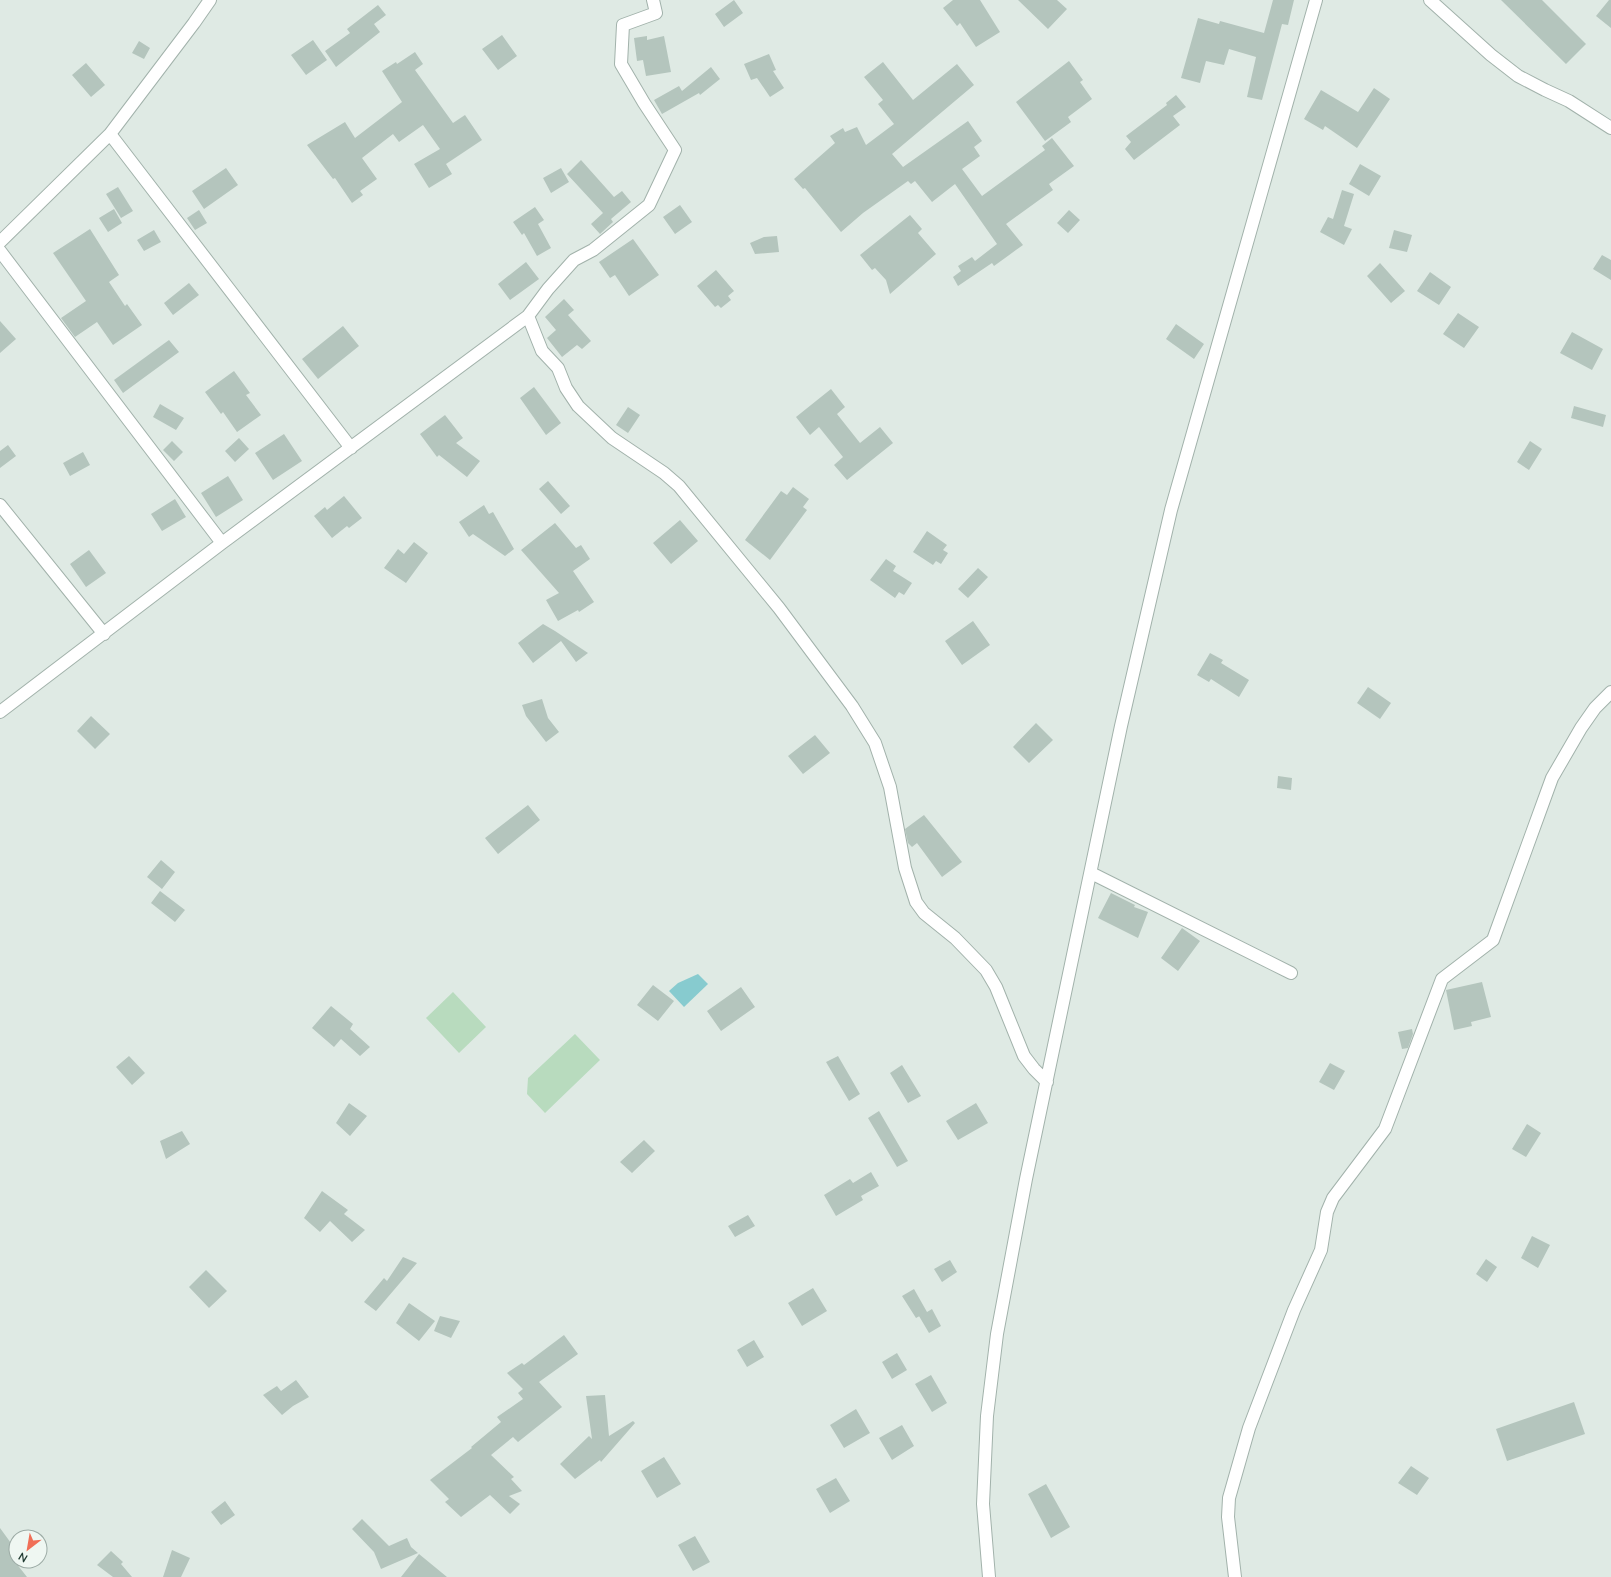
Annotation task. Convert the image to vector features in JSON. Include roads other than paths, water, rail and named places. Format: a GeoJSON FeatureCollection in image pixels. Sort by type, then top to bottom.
{"type":"FeatureCollection","features":[{"type":"Feature","properties":{"kind":"street"},"geometry":{"type":"LineString","coordinates":[[0,242],[110,134],[190,29],[210,0]]}},
{"type":"Feature","properties":{"kind":"street"},"geometry":{"type":"LineString","coordinates":[[0,712],[222,543],[528,316],[548,289],[574,260],[593,250],[649,205],[675,150],[644,103],[621,64],[623,25],[656,13],[653,0]]}},
{"type":"Feature","properties":{"kind":"street"},"geometry":{"type":"LineString","coordinates":[[989,1577],[983,1504],[987,1416],[997,1334],[1026,1179],[1123,718],[1171,510],[1316,0]]}},
{"type":"Feature","properties":{"kind":"street"},"geometry":{"type":"LineString","coordinates":[[1430,0],[1518,76],[1569,101],[1611,128]]}},
{"type":"Feature","properties":{"kind":"street"},"geometry":{"type":"LineString","coordinates":[[110,134],[351,448]]}},
{"type":"Feature","properties":{"kind":"street"},"geometry":{"type":"LineString","coordinates":[[0,251],[222,543]]}},
{"type":"Feature","properties":{"kind":"street"},"geometry":{"type":"LineString","coordinates":[[528,316],[542,351],[558,368],[566,388],[578,406],[612,438],[664,473],[679,486],[779,608],[852,706],[875,743],[890,787],[905,868],[916,902],[924,913],[955,938],[986,970],[996,987],[1024,1056],[1047,1082]]}},
{"type":"Feature","properties":{"kind":"street"},"geometry":{"type":"LineString","coordinates":[[0,505],[104,634]]}},
{"type":"Feature","properties":{"kind":"street"},"geometry":{"type":"LineString","coordinates":[[1235,1577],[1228,1517],[1229,1498],[1249,1428],[1294,1310],[1321,1250],[1327,1212],[1333,1198],[1384,1129],[1442,979],[1493,940],[1552,778],[1581,728],[1595,708],[1611,692]]}},
{"type":"Feature","properties":{"kind":"street"},"geometry":{"type":"LineString","coordinates":[[1091,873],[1291,973]]}},
{"type":"Feature","properties":{"kind":"water"},"geometry":{"type":"Polygon","coordinates":[[[698,974],[708,984],[684,1007],[669,991],[678,983],[698,974]]]}}]}
